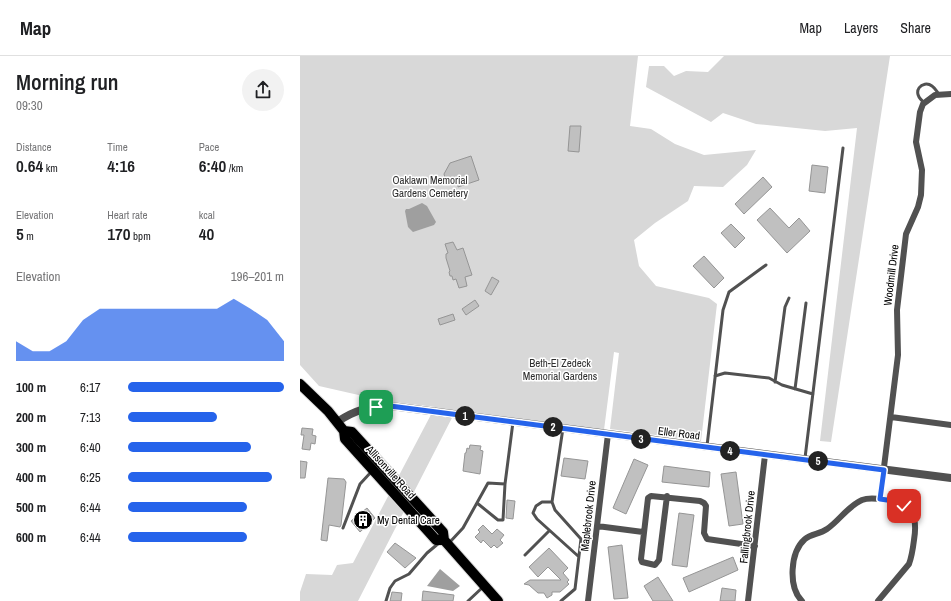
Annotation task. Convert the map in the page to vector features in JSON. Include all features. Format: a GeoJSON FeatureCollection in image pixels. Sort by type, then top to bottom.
{"type":"FeatureCollection","features":[{"type":"Feature","properties":{"kind":"main road","name":"Allisonville Road"},"geometry":{"type":"LineString","coordinates":[[300,384],[328,410],[344,431],[352,432],[376,466],[443,532],[446,543],[498,601]]}},
{"type":"Feature","properties":{"kind":"street"},"geometry":{"type":"LineString","coordinates":[[925,103],[929,99],[939,94],[951,94]]}},
{"type":"Feature","properties":{"kind":"street","name":"Woodmill Drive"},"geometry":{"type":"LineString","coordinates":[[880,499],[898,355],[897,310],[906,234],[918,207],[921,194],[922,170],[916,142],[920,112],[925,103]]}},
{"type":"Feature","properties":{"kind":"street","name":"Eller Road"},"geometry":{"type":"LineString","coordinates":[[337,422],[358,410],[385,406],[951,478]]}},
{"type":"Feature","properties":{"kind":"street"},"geometry":{"type":"LineString","coordinates":[[890,417],[951,425]]}},
{"type":"Feature","properties":{"kind":"street","name":"Maplebrook Drive"},"geometry":{"type":"LineString","coordinates":[[588,601],[608,434]]}},
{"type":"Feature","properties":{"kind":"street","name":"Fallingbrook Drive"},"geometry":{"type":"LineString","coordinates":[[748,601],[765,455]]}},
{"type":"Feature","properties":{"kind":"street"},"geometry":{"type":"LineString","coordinates":[[667,496],[659,560],[655,565],[641,561],[648,498],[651,496],[667,496],[700,500],[704,503],[707,510],[704,533],[707,539],[755,546]]}},
{"type":"Feature","properties":{"kind":"street"},"geometry":{"type":"LineString","coordinates":[[802,601],[797,594],[792,580],[796,554],[801,544],[811,535],[828,529],[857,503],[866,499],[880,499],[894,501],[910,509],[915,518],[916,528],[912,558],[909,564],[878,601]]}},
{"type":"Feature","properties":{"kind":"street"},"geometry":{"type":"LineString","coordinates":[[597,526],[644,532]]}},
{"type":"Feature","properties":{"kind":"lane"},"geometry":{"type":"LineString","coordinates":[[925,103],[919,99],[917,94],[920,87],[923,85],[932,86],[939,94]]}},
{"type":"Feature","properties":{"kind":"lane"},"geometry":{"type":"LineString","coordinates":[[805,460],[843,148]]}},
{"type":"Feature","properties":{"kind":"lane"},"geometry":{"type":"LineString","coordinates":[[707,448],[723,310],[729,292],[766,266]]}},
{"type":"Feature","properties":{"kind":"lane"},"geometry":{"type":"LineString","coordinates":[[775,382],[785,307],[789,298]]}},
{"type":"Feature","properties":{"kind":"lane"},"geometry":{"type":"LineString","coordinates":[[795,389],[806,303]]}},
{"type":"Feature","properties":{"kind":"lane"},"geometry":{"type":"LineString","coordinates":[[715,376],[725,373],[768,378],[782,386],[813,394]]}},
{"type":"Feature","properties":{"kind":"lane"},"geometry":{"type":"LineString","coordinates":[[477,503],[498,520],[502,520],[513,422]]}},
{"type":"Feature","properties":{"kind":"lane"},"geometry":{"type":"LineString","coordinates":[[561,601],[575,589],[581,539],[555,510],[552,502],[563,428]]}},
{"type":"Feature","properties":{"kind":"lane"},"geometry":{"type":"LineString","coordinates":[[343,528],[360,484],[376,466]]}},
{"type":"Feature","properties":{"kind":"lane"},"geometry":{"type":"LineString","coordinates":[[385,600],[395,581],[409,574],[431,549],[446,543],[463,528],[488,483],[505,484]]}},
{"type":"Feature","properties":{"kind":"lane"},"geometry":{"type":"LineString","coordinates":[[552,502],[542,502],[536,506],[533,513],[536,519],[578,556]]}},
{"type":"Feature","properties":{"kind":"lane"},"geometry":{"type":"LineString","coordinates":[[525,555],[549,531]]}},
{"type":"Feature","properties":{"kind":"lane"},"geometry":{"type":"LineString","coordinates":[[468,601],[484,586]]}},
{"type":"Feature","properties":{"kind":"green space","name":"Oaklawn Memorial Gardens Cemetery"},"geometry":{"type":"Polygon","coordinates":[[[300,56],[638,56],[630,126],[651,129],[675,144],[704,155],[756,150],[747,165],[723,187],[694,186],[688,201],[655,223],[634,240],[639,266],[656,286],[709,298],[717,304],[701,441],[610,429],[619,353],[614,352],[604,430],[456,410],[358,601],[300,601],[300,592],[306,574],[332,575],[337,565],[353,563],[435,407],[385,401],[319,386],[300,365],[300,56]]]}},
{"type":"Feature","properties":{"kind":"green space"},"geometry":{"type":"Polygon","coordinates":[[[724,56],[890,56],[831,442],[820,441],[857,128],[825,131],[756,124],[723,113],[711,122],[646,87],[649,66],[664,66],[674,76],[686,71],[708,72],[724,56]]]}},
{"type":"Feature","properties":{"kind":"shaded area"},"geometry":{"type":"Polygon","coordinates":[[[422,203],[427,206],[436,222],[434,225],[413,232],[408,227],[405,211],[406,209],[422,203]]]}},
{"type":"Feature","properties":{"kind":"shaded area"},"geometry":{"type":"Polygon","coordinates":[[[440,569],[460,586],[453,591],[427,586],[440,569]]]}},
{"type":"Feature","properties":{"kind":"building"},"geometry":{"type":"Polygon","coordinates":[[[570,126],[581,126],[579,152],[568,151],[570,126]]]}},
{"type":"Feature","properties":{"kind":"building"},"geometry":{"type":"Polygon","coordinates":[[[471,156],[479,180],[458,187],[458,185],[449,180],[446,181],[444,174],[450,163],[471,156]]]}},
{"type":"Feature","properties":{"kind":"building"},"geometry":{"type":"Polygon","coordinates":[[[812,165],[828,167],[825,193],[809,191],[812,165]]]}},
{"type":"Feature","properties":{"kind":"building"},"geometry":{"type":"Polygon","coordinates":[[[763,177],[772,187],[744,214],[735,204],[763,177]]]}},
{"type":"Feature","properties":{"kind":"building"},"geometry":{"type":"Polygon","coordinates":[[[770,208],[789,228],[799,218],[810,231],[787,253],[757,220],[770,208]]]}},
{"type":"Feature","properties":{"kind":"building"},"geometry":{"type":"Polygon","coordinates":[[[731,224],[745,238],[735,248],[721,233],[731,224]]]}},
{"type":"Feature","properties":{"kind":"building"},"geometry":{"type":"Polygon","coordinates":[[[453,242],[457,250],[463,248],[472,275],[465,277],[467,286],[459,288],[456,279],[453,280],[452,276],[450,276],[446,258],[446,254],[448,253],[445,244],[453,242]]]}},
{"type":"Feature","properties":{"kind":"building"},"geometry":{"type":"Polygon","coordinates":[[[704,256],[724,278],[714,288],[693,266],[704,256]]]}},
{"type":"Feature","properties":{"kind":"building"},"geometry":{"type":"Polygon","coordinates":[[[492,277],[499,281],[491,295],[485,291],[492,277]]]}},
{"type":"Feature","properties":{"kind":"building"},"geometry":{"type":"Polygon","coordinates":[[[475,300],[479,306],[466,315],[462,309],[475,300]]]}},
{"type":"Feature","properties":{"kind":"building"},"geometry":{"type":"Polygon","coordinates":[[[453,314],[455,320],[440,325],[438,319],[453,314]]]}},
{"type":"Feature","properties":{"kind":"building"},"geometry":{"type":"Polygon","coordinates":[[[302,428],[313,429],[312,435],[316,436],[315,444],[311,443],[310,450],[302,449],[304,435],[301,435],[302,428]]]}},
{"type":"Feature","properties":{"kind":"building"},"geometry":{"type":"Polygon","coordinates":[[[470,445],[481,446],[480,450],[483,451],[480,474],[463,471],[465,453],[467,448],[469,449],[470,445]]]}},
{"type":"Feature","properties":{"kind":"building"},"geometry":{"type":"Polygon","coordinates":[[[564,458],[588,461],[585,479],[561,476],[564,458]]]}},
{"type":"Feature","properties":{"kind":"building"},"geometry":{"type":"Polygon","coordinates":[[[634,459],[648,465],[626,514],[613,508],[634,459]]]}},
{"type":"Feature","properties":{"kind":"building"},"geometry":{"type":"Polygon","coordinates":[[[300,461],[307,462],[305,478],[300,478],[300,461]]]}},
{"type":"Feature","properties":{"kind":"building"},"geometry":{"type":"Polygon","coordinates":[[[664,466],[710,472],[709,487],[662,482],[664,466]]]}},
{"type":"Feature","properties":{"kind":"building"},"geometry":{"type":"Polygon","coordinates":[[[736,472],[743,524],[729,526],[721,474],[736,472]]]}},
{"type":"Feature","properties":{"kind":"building"},"geometry":{"type":"Polygon","coordinates":[[[328,478],[344,479],[346,482],[341,525],[340,527],[329,525],[327,541],[321,540],[328,478]]]}},
{"type":"Feature","properties":{"kind":"building"},"geometry":{"type":"Polygon","coordinates":[[[507,500],[515,501],[513,519],[506,518],[507,500]]]}},
{"type":"Feature","properties":{"kind":"building","name":"My Dental Care"},"geometry":{"type":"Polygon","coordinates":[[[367,508],[375,518],[360,532],[351,521],[367,508]]]}},
{"type":"Feature","properties":{"kind":"building"},"geometry":{"type":"Polygon","coordinates":[[[679,513],[694,515],[687,567],[672,565],[679,513]]]}},
{"type":"Feature","properties":{"kind":"building"},"geometry":{"type":"Polygon","coordinates":[[[483,525],[492,534],[497,529],[504,535],[500,540],[503,543],[497,548],[494,545],[491,548],[483,540],[481,543],[475,537],[480,532],[478,530],[483,525]]]}},
{"type":"Feature","properties":{"kind":"building"},"geometry":{"type":"Polygon","coordinates":[[[395,543],[416,558],[405,568],[387,552],[395,543]]]}},
{"type":"Feature","properties":{"kind":"building"},"geometry":{"type":"Polygon","coordinates":[[[622,545],[628,598],[614,599],[608,547],[622,545]]]}},
{"type":"Feature","properties":{"kind":"building"},"geometry":{"type":"Polygon","coordinates":[[[549,548],[568,568],[563,573],[569,580],[567,582],[569,584],[560,592],[552,592],[552,595],[547,598],[544,593],[538,593],[529,585],[524,584],[530,580],[561,580],[548,567],[538,577],[529,567],[549,548]]]}},
{"type":"Feature","properties":{"kind":"building"},"geometry":{"type":"Polygon","coordinates":[[[733,557],[738,570],[689,592],[683,578],[733,557]]]}},
{"type":"Feature","properties":{"kind":"building"},"geometry":{"type":"Polygon","coordinates":[[[658,577],[673,601],[653,601],[644,586],[658,577]]]}},
{"type":"Feature","properties":{"kind":"building"},"geometry":{"type":"Polygon","coordinates":[[[722,588],[736,590],[735,601],[720,601],[722,588]]]}},
{"type":"Feature","properties":{"kind":"building"},"geometry":{"type":"Polygon","coordinates":[[[423,591],[454,595],[453,601],[422,601],[423,591]]]}},
{"type":"Feature","properties":{"kind":"building"},"geometry":{"type":"Polygon","coordinates":[[[392,592],[402,593],[401,601],[390,601],[392,592]]]}},
{"type":"Feature","properties":{"kind":"place","name":"My Dental Care"},"geometry":{"type":"Point","coordinates":[363,520]}},
{"type":"Feature","properties":{"kind":"route"},"geometry":{"type":"LineString","coordinates":[[376,407],[390,406],[884,470],[880,499],[894,501],[904,506]]}},
{"type":"Feature","properties":{"kind":"park label","name":"Beth-El Zedeck Memorial Gardens"},"geometry":{"type":"Point","coordinates":[560,369]}}]}
